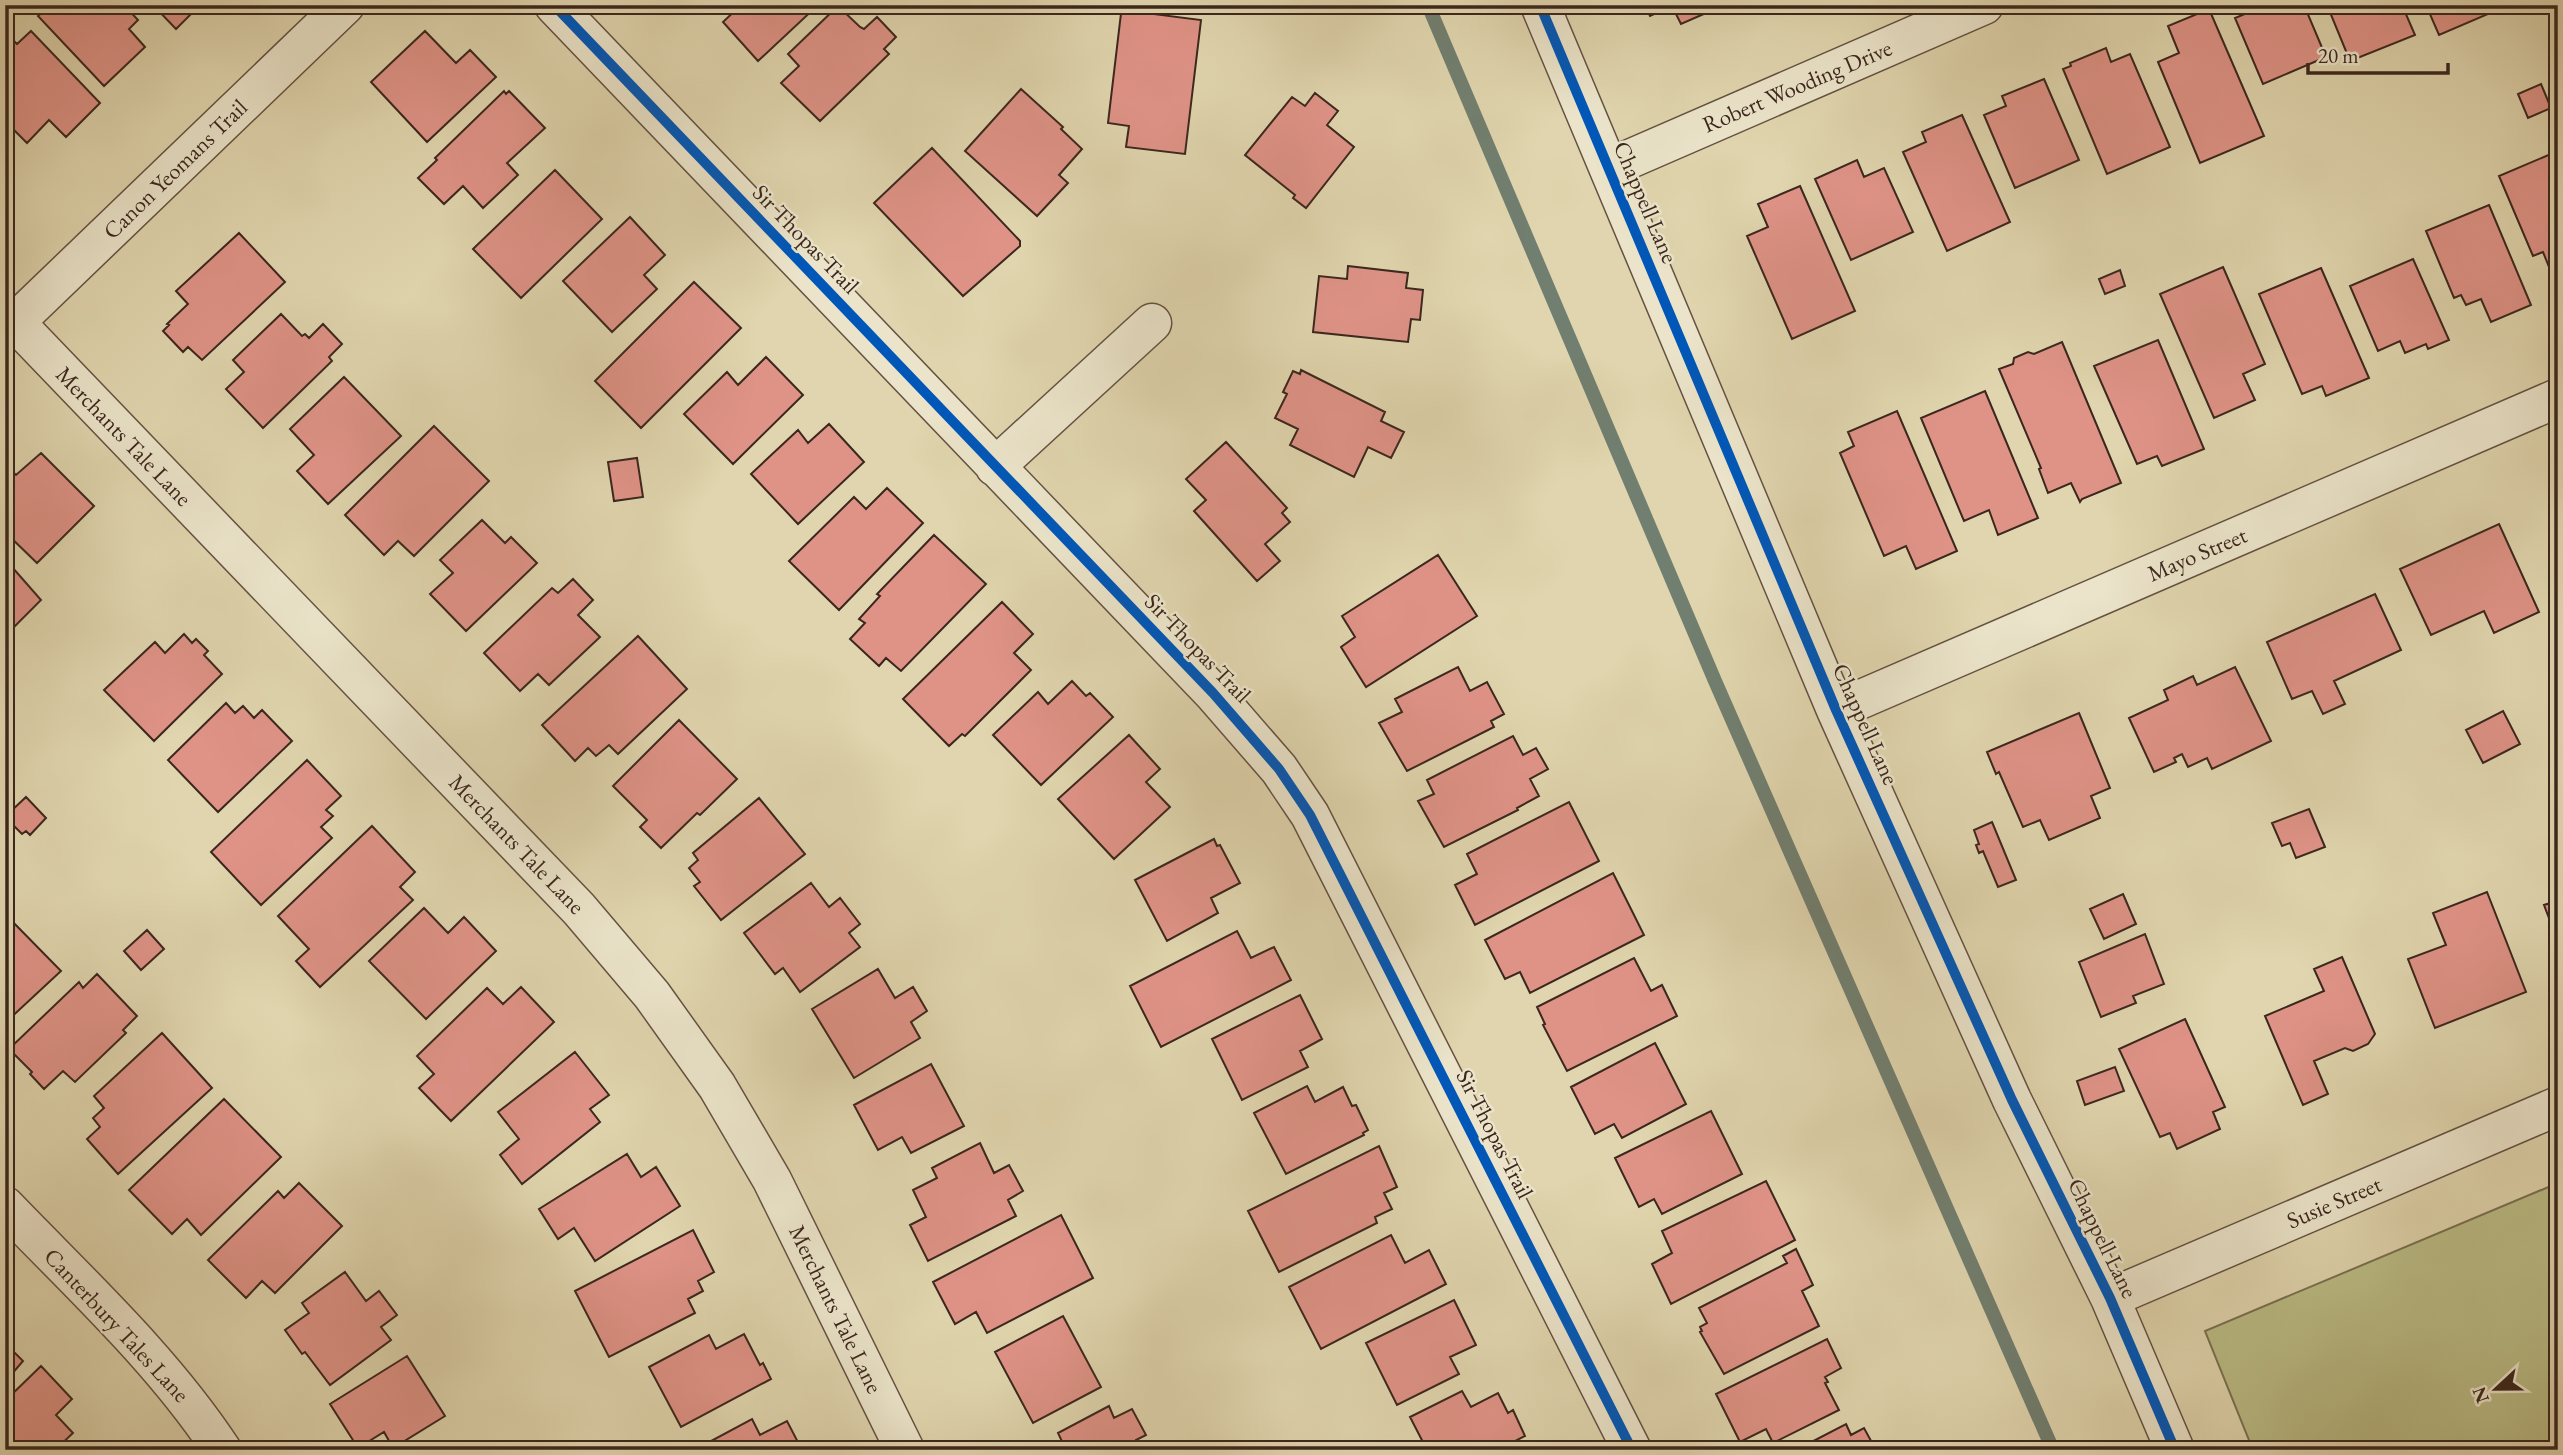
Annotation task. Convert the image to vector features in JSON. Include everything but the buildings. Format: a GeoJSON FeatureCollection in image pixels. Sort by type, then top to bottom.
{"type":"FeatureCollection","features":[{"type":"Feature","properties":{"kind":"street","name":"Canon Yeomans Trail"},"geometry":{"type":"LineString","coordinates":[[10,327],[345,5]]}},
{"type":"Feature","properties":{"kind":"street","name":"Sir Thopas Trail"},"geometry":{"type":"LineString","coordinates":[[554,5],[1251,735],[1279,769],[1310,815],[1632,1450]]}},
{"type":"Feature","properties":{"kind":"street","name":"Chappell Lane"},"geometry":{"type":"LineString","coordinates":[[1540,5],[1836,710],[2012,1100],[2110,1298],[2175,1450]]}},
{"type":"Feature","properties":{"kind":"street","name":"Robert Wooding Drive"},"geometry":{"type":"LineString","coordinates":[[1609,168],[1984,5]]}},
{"type":"Feature","properties":{"kind":"street"},"geometry":{"type":"LineString","coordinates":[[995,467],[1153,323]]}},
{"type":"Feature","properties":{"kind":"street","name":"Merchants Tale Lane"},"geometry":{"type":"LineString","coordinates":[[10,327],[579,909],[652,995],[717,1086],[772,1180],[905,1450]]}},
{"type":"Feature","properties":{"kind":"street","name":"Mayo Street"},"geometry":{"type":"LineString","coordinates":[[1836,710],[2558,398]]}},
{"type":"Feature","properties":{"kind":"street","name":"Susie Street"},"geometry":{"type":"LineString","coordinates":[[2110,1298],[2558,1106]]}},
{"type":"Feature","properties":{"kind":"street","name":"Canterbury Tales Lane"},"geometry":{"type":"LineString","coordinates":[[5,1206],[157,1364],[198,1414],[222,1450]]}},
{"type":"Feature","properties":{"kind":"green space"},"geometry":{"type":"Polygon","coordinates":[[[2558,1183],[2558,1450],[2253,1450],[2205,1331],[2558,1183]]]}},
{"type":"Feature","properties":{"kind":"waterway"},"geometry":{"type":"LineString","coordinates":[[1428,5],[1715,681],[2053,1450]]}},
{"type":"Feature","properties":{"kind":"cycle path"},"geometry":{"type":"LineString","coordinates":[[554,5],[1213,693],[1279,769],[1310,815],[1632,1450]]}},
{"type":"Feature","properties":{"kind":"cycle path"},"geometry":{"type":"LineString","coordinates":[[1540,5],[1836,710],[2012,1100],[2110,1298],[2175,1450]]}}]}
